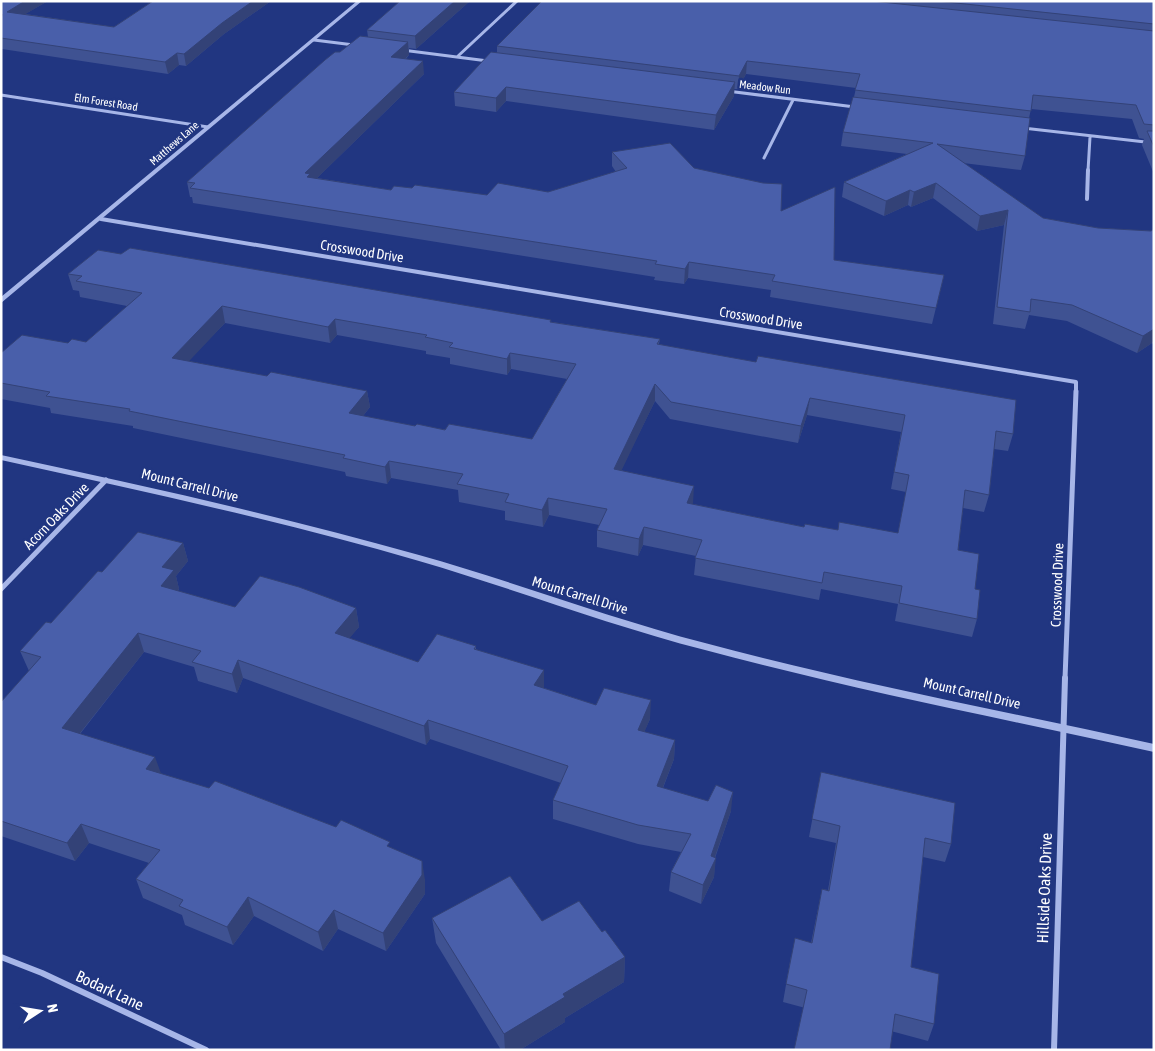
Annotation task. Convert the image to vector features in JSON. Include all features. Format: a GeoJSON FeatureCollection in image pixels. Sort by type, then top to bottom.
{"type":"FeatureCollection","features":[{"type":"Feature","properties":{"kind":"street","name":"Matthews Lane"},"geometry":{"type":"LineString","coordinates":[[1,301],[101,220],[208,127],[360,1]]}},
{"type":"Feature","properties":{"kind":"street"},"geometry":{"type":"LineString","coordinates":[[457,57],[517,1]]}},
{"type":"Feature","properties":{"kind":"street"},"geometry":{"type":"LineString","coordinates":[[314,40],[364,46]]}},
{"type":"Feature","properties":{"kind":"street"},"geometry":{"type":"LineString","coordinates":[[401,50],[491,61]]}},
{"type":"Feature","properties":{"kind":"street","name":"Meadow Run"},"geometry":{"type":"LineString","coordinates":[[725,91],[861,108]]}},
{"type":"Feature","properties":{"kind":"street","name":"Elm Forest Road"},"geometry":{"type":"LineString","coordinates":[[1,95],[208,127]]}},
{"type":"Feature","properties":{"kind":"street"},"geometry":{"type":"LineString","coordinates":[[764,158],[793,100]]}},
{"type":"Feature","properties":{"kind":"street"},"geometry":{"type":"LineString","coordinates":[[1014,127],[1154,143]]}},
{"type":"Feature","properties":{"kind":"street"},"geometry":{"type":"LineString","coordinates":[[1087,199],[1090,137]]}},
{"type":"Feature","properties":{"kind":"street","name":"Crosswood Drive"},"geometry":{"type":"LineString","coordinates":[[101,220],[1076,382],[1063,728]]}},
{"type":"Feature","properties":{"kind":"street","name":"Mount Carrell Drive"},"geometry":{"type":"LineString","coordinates":[[1,457],[106,480],[424,559],[585,612],[704,646],[1154,748]]}},
{"type":"Feature","properties":{"kind":"street","name":"Acorn Oaks Drive"},"geometry":{"type":"LineString","coordinates":[[1,589],[106,480]]}},
{"type":"Feature","properties":{"kind":"street","name":"Hillside Oaks Drive"},"geometry":{"type":"LineString","coordinates":[[1054,1050],[1063,728]]}},
{"type":"Feature","properties":{"kind":"street","name":"Bodark Lane"},"geometry":{"type":"LineString","coordinates":[[1,957],[42,973],[206,1050]]}},
{"type":"Feature","properties":{"kind":"building"},"geometry":{"type":"Polygon","coordinates":[[[1,1],[25,1],[7,12],[114,27],[153,1],[253,1],[184,54],[177,53],[165,62],[1,38],[1,1]]]}},
{"type":"Feature","properties":{"kind":"building"},"geometry":{"type":"Polygon","coordinates":[[[400,1],[455,1],[415,36],[367,30],[400,1]]]}},
{"type":"Feature","properties":{"kind":"building"},"geometry":{"type":"Polygon","coordinates":[[[542,1],[872,1],[1154,31],[1154,125],[1144,124],[1136,105],[1033,95],[1031,111],[855,90],[860,74],[747,61],[739,76],[497,46],[542,1]]]}},
{"type":"Feature","properties":{"kind":"building"},"geometry":{"type":"Polygon","coordinates":[[[937,1],[1154,1],[1154,24],[937,1]]]}},
{"type":"Feature","properties":{"kind":"building"},"geometry":{"type":"Polygon","coordinates":[[[360,36],[408,42],[391,57],[423,61],[305,173],[310,174],[307,177],[391,190],[394,186],[412,188],[415,185],[487,195],[498,183],[548,192],[627,168],[612,152],[670,143],[694,168],[763,183],[782,184],[781,211],[835,187],[834,260],[944,275],[936,308],[772,281],[775,275],[689,262],[685,269],[655,264],[657,261],[190,188],[195,183],[187,182],[325,60],[335,52],[340,52],[360,36]]]}},
{"type":"Feature","properties":{"kind":"building"},"geometry":{"type":"Polygon","coordinates":[[[491,52],[735,82],[716,115],[506,87],[496,98],[454,92],[491,52]]]}},
{"type":"Feature","properties":{"kind":"building"},"geometry":{"type":"Polygon","coordinates":[[[853,97],[1030,118],[1025,156],[937,144],[1043,218],[1098,228],[1151,231],[1154,229],[1154,329],[1143,336],[1072,305],[1031,299],[1030,312],[997,307],[1008,210],[980,216],[936,183],[914,192],[910,190],[886,201],[844,182],[933,143],[843,132],[853,97]]]}},
{"type":"Feature","properties":{"kind":"building"},"geometry":{"type":"Polygon","coordinates":[[[1147,131],[1154,131],[1154,147],[1147,131]]]}},
{"type":"Feature","properties":{"kind":"building"},"geometry":{"type":"Polygon","coordinates":[[[130,248],[551,320],[550,322],[660,339],[657,344],[756,362],[758,356],[1016,400],[1013,434],[996,431],[989,495],[965,490],[958,550],[979,554],[975,589],[980,590],[977,619],[899,603],[902,586],[824,572],[822,583],[695,558],[702,540],[644,527],[639,539],[597,530],[607,509],[548,498],[542,510],[505,502],[509,494],[457,484],[463,474],[389,461],[385,467],[343,458],[345,455],[129,411],[130,409],[46,396],[50,392],[1,383],[1,353],[22,335],[68,343],[72,339],[86,342],[142,293],[76,281],[82,276],[68,274],[98,250],[121,254],[130,248]],[[222,306],[172,358],[267,376],[271,372],[367,391],[349,413],[415,426],[417,424],[445,430],[449,424],[532,439],[576,364],[510,353],[507,359],[449,347],[453,343],[425,337],[427,335],[335,319],[328,327],[222,306]],[[655,384],[614,469],[694,486],[687,503],[804,527],[805,524],[838,530],[839,522],[898,533],[909,475],[894,472],[905,415],[810,398],[801,426],[671,402],[655,384]]]}},
{"type":"Feature","properties":{"kind":"building"},"geometry":{"type":"Polygon","coordinates":[[[138,532],[183,543],[162,567],[174,570],[161,586],[235,607],[260,576],[299,587],[356,608],[335,633],[418,662],[437,634],[476,646],[474,649],[544,670],[534,685],[596,705],[604,688],[651,700],[638,730],[675,740],[657,786],[708,801],[716,785],[733,792],[711,856],[716,858],[703,885],[671,872],[691,834],[638,825],[553,800],[568,766],[428,720],[424,726],[238,660],[232,674],[192,662],[201,651],[138,633],[62,728],[155,757],[146,769],[209,788],[215,781],[336,827],[341,820],[390,842],[387,846],[422,861],[422,875],[383,933],[334,910],[318,932],[248,897],[227,927],[179,906],[183,900],[136,879],[160,850],[81,824],[67,843],[1,821],[1,702],[41,657],[20,651],[46,622],[51,623],[98,571],[102,572],[138,532]]]}},
{"type":"Feature","properties":{"kind":"building"},"geometry":{"type":"Polygon","coordinates":[[[821,772],[955,803],[951,844],[925,838],[911,967],[939,974],[934,1024],[895,1014],[890,1050],[794,1050],[807,990],[786,984],[795,938],[812,943],[822,889],[829,891],[840,826],[812,819],[821,772]]]}},
{"type":"Feature","properties":{"kind":"building"},"geometry":{"type":"Polygon","coordinates":[[[510,876],[542,921],[579,901],[602,932],[605,930],[625,957],[563,994],[565,997],[504,1034],[432,918],[510,876]]]}}]}
